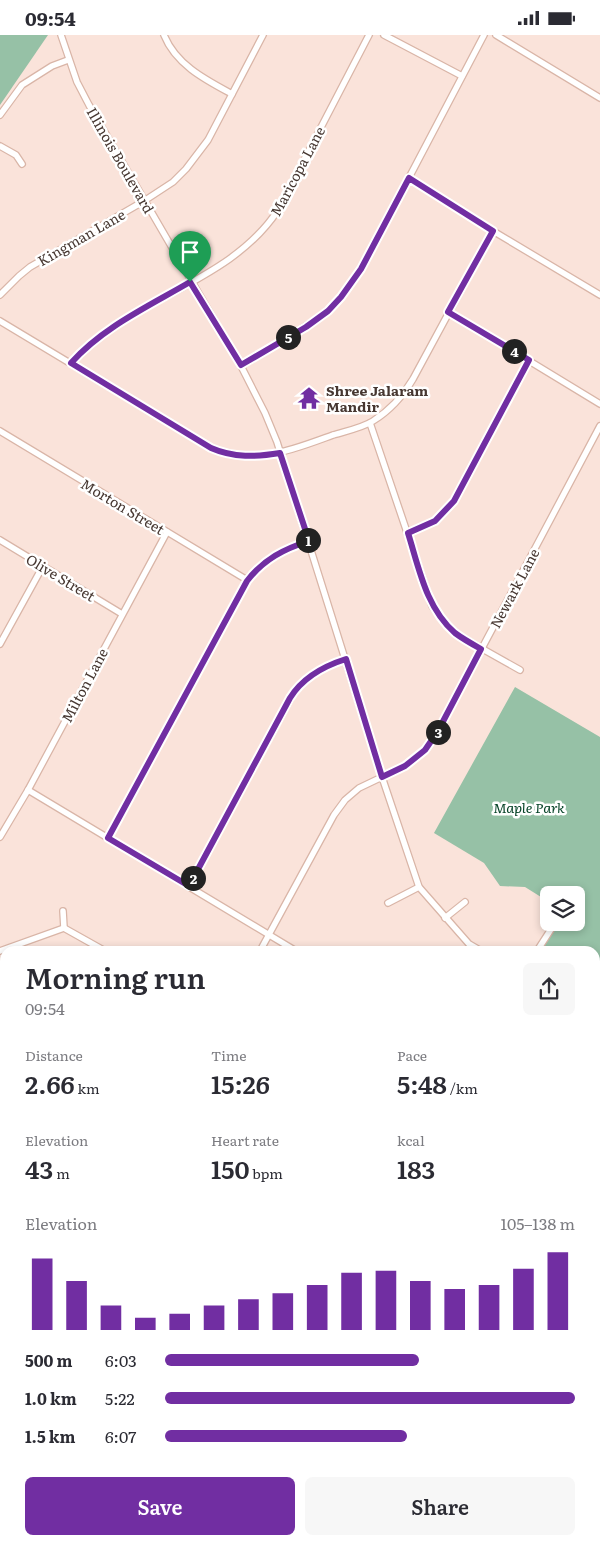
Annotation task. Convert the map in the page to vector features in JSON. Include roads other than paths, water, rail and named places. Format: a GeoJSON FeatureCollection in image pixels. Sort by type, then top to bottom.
{"type":"FeatureCollection","features":[{"type":"Feature","properties":{"kind":"street","name":"Illinois Boulevard"},"geometry":{"type":"LineString","coordinates":[[61,35],[68,60],[89,105],[190,282],[241,365],[268,419],[309,541],[382,777],[419,887],[444,918],[472,946]]}},
{"type":"Feature","properties":{"kind":"street"},"geometry":{"type":"LineString","coordinates":[[164,35],[167,43],[190,70],[232,94]]}},
{"type":"Feature","properties":{"kind":"street","name":"Kingman Lane"},"geometry":{"type":"LineString","coordinates":[[0,295],[30,267],[144,201],[173,182],[194,161],[208,140],[263,35]]}},
{"type":"Feature","properties":{"kind":"street","name":"Maricopa Lane"},"geometry":{"type":"LineString","coordinates":[[71,363],[84,348],[104,332],[237,254],[259,235],[271,220],[369,35]]}},
{"type":"Feature","properties":{"kind":"street"},"geometry":{"type":"LineString","coordinates":[[384,35],[462,76]]}},
{"type":"Feature","properties":{"kind":"street"},"geometry":{"type":"LineString","coordinates":[[241,365],[306,327],[328,311],[341,297],[361,269],[484,35]]}},
{"type":"Feature","properties":{"kind":"street"},"geometry":{"type":"LineString","coordinates":[[496,35],[600,98]]}},
{"type":"Feature","properties":{"kind":"street"},"geometry":{"type":"LineString","coordinates":[[0,115],[22,85],[39,73],[68,60]]}},
{"type":"Feature","properties":{"kind":"street"},"geometry":{"type":"LineString","coordinates":[[0,146],[16,155],[22,164]]}},
{"type":"Feature","properties":{"kind":"street"},"geometry":{"type":"LineString","coordinates":[[409,178],[600,295]]}},
{"type":"Feature","properties":{"kind":"street"},"geometry":{"type":"LineString","coordinates":[[0,321],[211,448],[229,454],[248,457],[280,453],[370,423],[384,413],[406,389],[493,231]]}},
{"type":"Feature","properties":{"kind":"street"},"geometry":{"type":"LineString","coordinates":[[448,312],[600,404]]}},
{"type":"Feature","properties":{"kind":"street"},"geometry":{"type":"LineString","coordinates":[[408,533],[435,521],[454,501],[529,360]]}},
{"type":"Feature","properties":{"kind":"street"},"geometry":{"type":"LineString","coordinates":[[370,423],[432,606],[456,634],[520,670]]}},
{"type":"Feature","properties":{"kind":"street","name":"Newark Lane"},"geometry":{"type":"LineString","coordinates":[[263,946],[340,807],[359,788],[405,766],[425,750],[442,724],[600,426]]}},
{"type":"Feature","properties":{"kind":"street","name":"Morton Street"},"geometry":{"type":"LineString","coordinates":[[0,431],[247,581]]}},
{"type":"Feature","properties":{"kind":"street","name":"Milton Lane"},"geometry":{"type":"LineString","coordinates":[[0,837],[28,790],[167,532]]}},
{"type":"Feature","properties":{"kind":"street","name":"Olive Street"},"geometry":{"type":"LineString","coordinates":[[0,541],[122,614]]}},
{"type":"Feature","properties":{"kind":"street"},"geometry":{"type":"LineString","coordinates":[[108,838],[247,581],[260,566],[273,556],[309,541]]}},
{"type":"Feature","properties":{"kind":"street"},"geometry":{"type":"LineString","coordinates":[[0,644],[43,566]]}},
{"type":"Feature","properties":{"kind":"street"},"geometry":{"type":"LineString","coordinates":[[189,886],[293,694],[314,673],[346,659]]}},
{"type":"Feature","properties":{"kind":"street"},"geometry":{"type":"LineString","coordinates":[[28,790],[288,946]]}},
{"type":"Feature","properties":{"kind":"street"},"geometry":{"type":"LineString","coordinates":[[388,903],[419,887]]}},
{"type":"Feature","properties":{"kind":"street"},"geometry":{"type":"LineString","coordinates":[[444,918],[465,902]]}},
{"type":"Feature","properties":{"kind":"street"},"geometry":{"type":"LineString","coordinates":[[63,911],[64,928]]}},
{"type":"Feature","properties":{"kind":"street"},"geometry":{"type":"LineString","coordinates":[[14,946],[64,928],[96,946]]}},
{"type":"Feature","properties":{"kind":"street"},"geometry":{"type":"LineString","coordinates":[[539,946],[550,931]]}},
{"type":"Feature","properties":{"kind":"place","name":"Shree Jalaram Mandir"},"geometry":{"type":"Point","coordinates":[309,398]}},
{"type":"Feature","properties":{"kind":"park label","name":"Maple Park"},"geometry":{"type":"Point","coordinates":[529,807]}}]}
